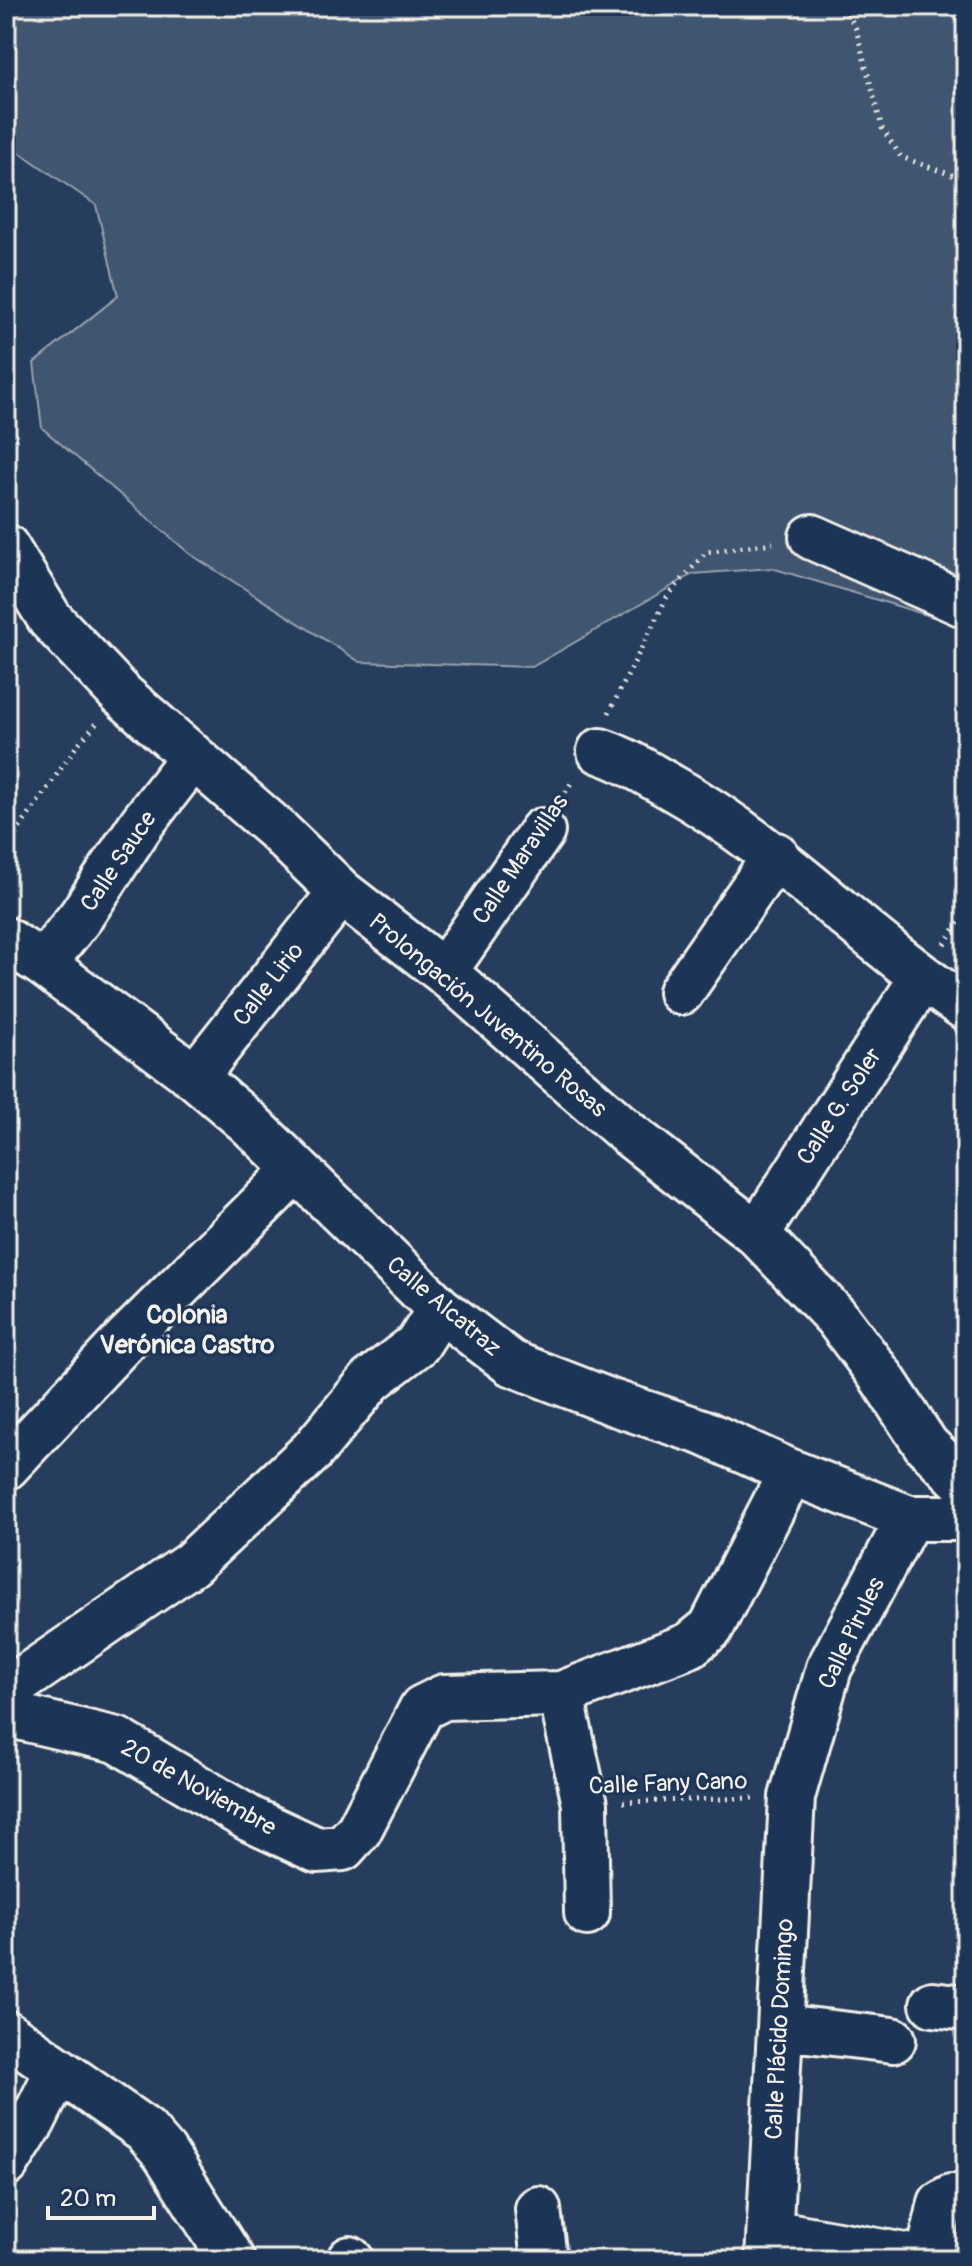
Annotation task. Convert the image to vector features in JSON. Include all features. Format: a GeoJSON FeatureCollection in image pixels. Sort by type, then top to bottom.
{"type":"FeatureCollection","features":[{"type":"Feature","properties":{"kind":"street"},"geometry":{"type":"LineString","coordinates":[[812,537],[966,605]]}},
{"type":"Feature","properties":{"kind":"street","name":"Prolongación Juventino Rosas"},"geometry":{"type":"LineString","coordinates":[[6,547],[50,619],[122,695],[276,829],[341,892],[444,972],[629,1134],[757,1234],[836,1317],[882,1378],[926,1445],[966,1485]]}},
{"type":"Feature","properties":{"kind":"street"},"geometry":{"type":"LineString","coordinates":[[600,751],[616,756],[703,805],[776,855],[922,978],[966,1008]]}},
{"type":"Feature","properties":{"kind":"street","name":"Calle Sauce"},"geometry":{"type":"LineString","coordinates":[[43,964],[81,916],[142,823],[193,757]]}},
{"type":"Feature","properties":{"kind":"street","name":"Calle Maravillas"},"geometry":{"type":"LineString","coordinates":[[444,972],[542,831]]}},
{"type":"Feature","properties":{"kind":"street"},"geometry":{"type":"LineString","coordinates":[[681,992],[776,855]]}},
{"type":"Feature","properties":{"kind":"street","name":"Calle Lirio"},"geometry":{"type":"LineString","coordinates":[[195,1077],[341,892]]}},
{"type":"Feature","properties":{"kind":"street","name":"Calle Alcatraz"},"geometry":{"type":"LineString","coordinates":[[6,940],[195,1077],[249,1123],[440,1309],[511,1363],[614,1403],[702,1432],[791,1472],[909,1518],[966,1518]]}},
{"type":"Feature","properties":{"kind":"street","name":"Calle G. Soler"},"geometry":{"type":"LineString","coordinates":[[757,1234],[922,978]]}},
{"type":"Feature","properties":{"kind":"street"},"geometry":{"type":"LineString","coordinates":[[6,1467],[127,1338],[296,1170]]}},
{"type":"Feature","properties":{"kind":"street"},"geometry":{"type":"LineString","coordinates":[[6,1691],[191,1564],[312,1451],[371,1380],[418,1344],[440,1309]]}},
{"type":"Feature","properties":{"kind":"street"},"geometry":{"type":"LineString","coordinates":[[587,1913],[585,1804],[561,1694],[690,1645],[711,1628],[791,1472]]}},
{"type":"Feature","properties":{"kind":"street","name":"Calle Pirules"},"geometry":{"type":"LineString","coordinates":[[792,1797],[829,1668],[909,1518]]}},
{"type":"Feature","properties":{"kind":"street","name":"20 de Noviembre"},"geometry":{"type":"LineString","coordinates":[[6,1714],[117,1740],[250,1819],[317,1850],[343,1848],[359,1830],[422,1708],[444,1697],[561,1694]]}},
{"type":"Feature","properties":{"kind":"street","name":"Calle Plácido Domingo"},"geometry":{"type":"LineString","coordinates":[[769,2246],[792,1797]]}},
{"type":"Feature","properties":{"kind":"street"},"geometry":{"type":"LineString","coordinates":[[781,2027],[893,2040]]}},
{"type":"Feature","properties":{"kind":"street"},"geometry":{"type":"LineString","coordinates":[[6,2033],[145,2130],[164,2152],[232,2260]]}},
{"type":"Feature","properties":{"kind":"street"},"geometry":{"type":"LineString","coordinates":[[6,2164],[33,2121],[57,2071]]}},
{"type":"Feature","properties":{"kind":"street"},"geometry":{"type":"LineString","coordinates":[[769,2246],[928,2260],[941,2203],[951,2197],[966,2198]]}},
{"type":"Feature","properties":{"kind":"street"},"geometry":{"type":"LineString","coordinates":[[538,2209],[544,2260]]}},
{"type":"Feature","properties":{"kind":"path"},"geometry":{"type":"LineString","coordinates":[[844,6],[856,29],[882,128],[901,157],[966,180]]}},
{"type":"Feature","properties":{"kind":"path"},"geometry":{"type":"LineString","coordinates":[[600,751],[598,734],[667,597],[706,552],[812,537]]}},
{"type":"Feature","properties":{"kind":"path"},"geometry":{"type":"LineString","coordinates":[[6,848],[78,744],[122,695]]}},
{"type":"Feature","properties":{"kind":"path","name":"Calle Maravillas"},"geometry":{"type":"LineString","coordinates":[[542,831],[588,755],[600,751]]}},
{"type":"Feature","properties":{"kind":"path","name":"Calle Fany Cano"},"geometry":{"type":"LineString","coordinates":[[585,1804],[792,1797]]}},
{"type":"Feature","properties":{"kind":"shaded area"},"geometry":{"type":"Polygon","coordinates":[[[6,6],[966,6],[966,627],[772,568],[693,574],[532,667],[360,662],[190,554],[42,428],[34,363],[118,296],[96,205],[6,143],[6,6]]]}},
{"type":"Feature","properties":{"kind":"district","name":"Colonia Verónica Castro"},"geometry":{"type":"Point","coordinates":[187,1329]}}]}
